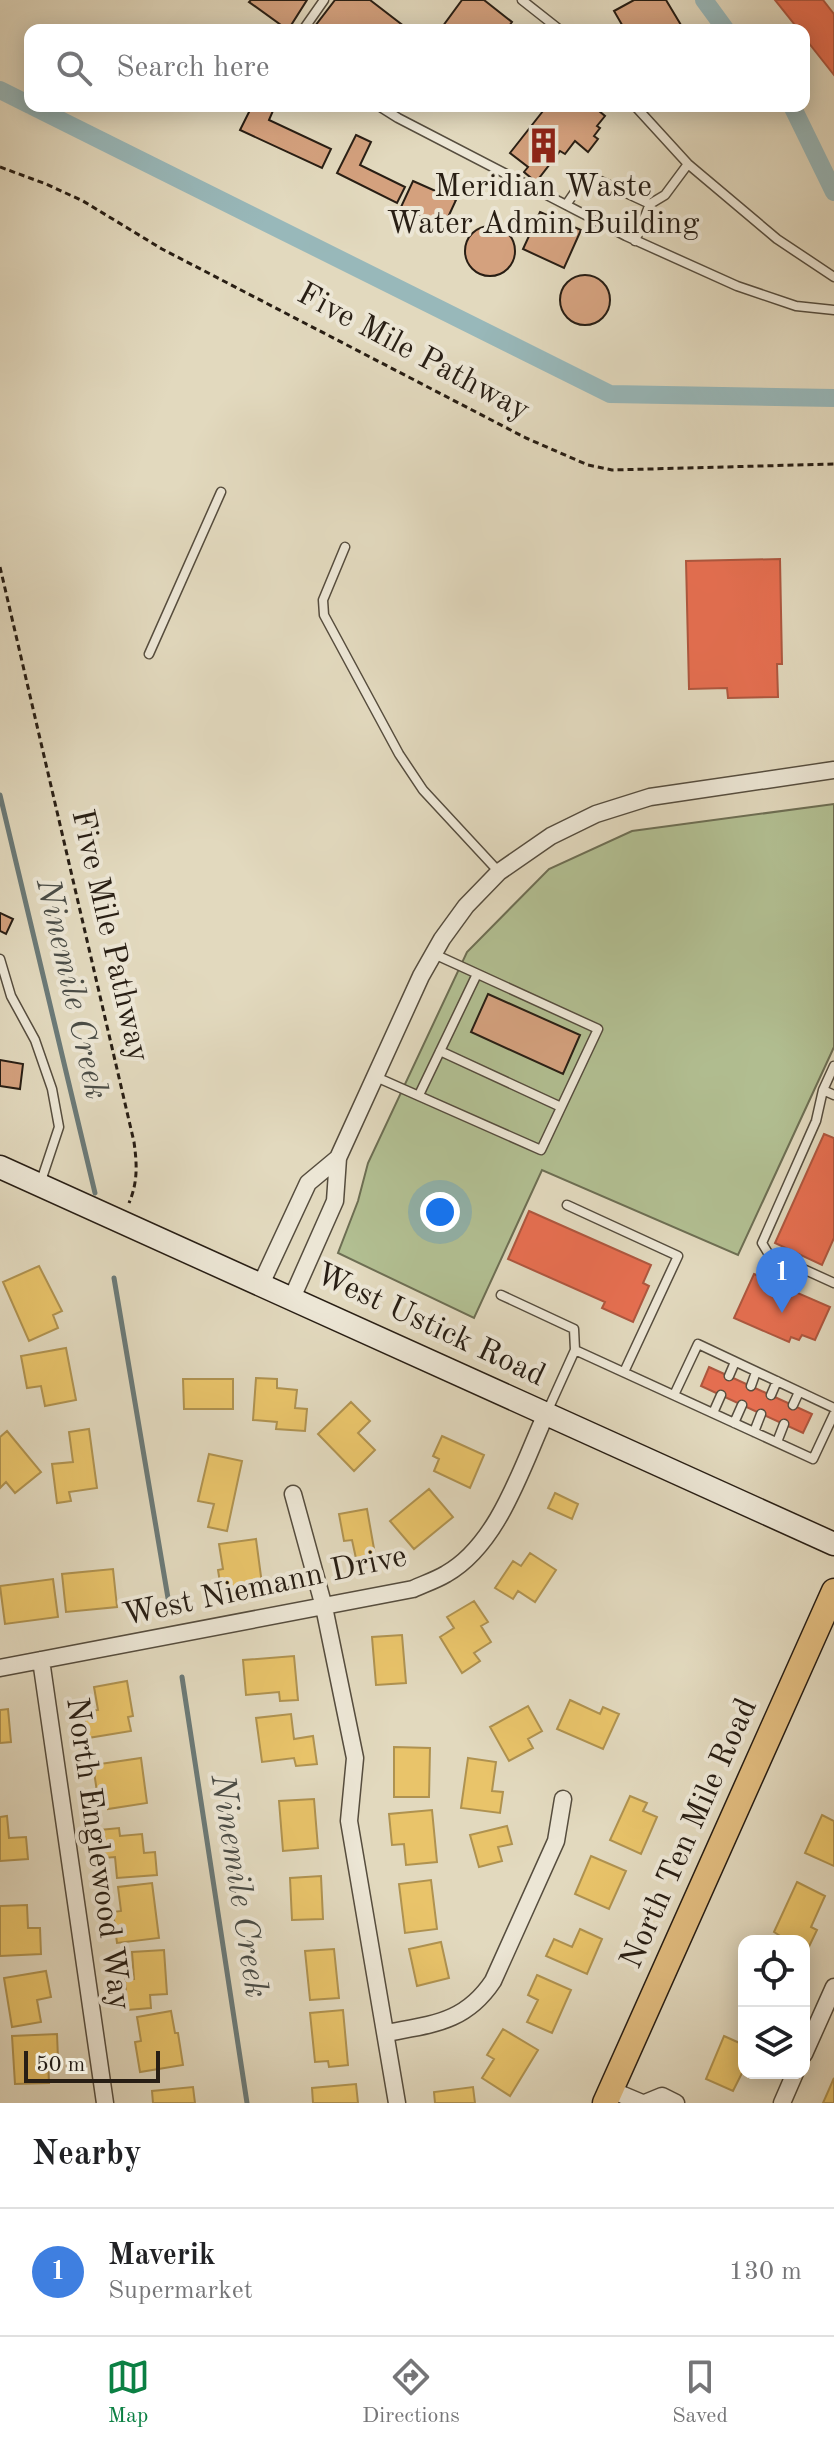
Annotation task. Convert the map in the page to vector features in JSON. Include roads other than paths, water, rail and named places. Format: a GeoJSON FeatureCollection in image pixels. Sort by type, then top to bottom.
{"type":"FeatureCollection","features":[{"type":"Feature","properties":{"kind":"main road","name":"West Ustick Road"},"geometry":{"type":"LineString","coordinates":[[0,1167],[834,1544]]}},
{"type":"Feature","properties":{"kind":"main road","name":"North Ten Mile Road"},"geometry":{"type":"LineString","coordinates":[[608,2097],[834,1591]]}},
{"type":"Feature","properties":{"kind":"street"},"geometry":{"type":"LineString","coordinates":[[292,1298],[335,1201],[338,1158],[421,976],[466,906],[499,872],[551,836],[596,814],[650,797],[834,770]]}},
{"type":"Feature","properties":{"kind":"street"},"geometry":{"type":"LineString","coordinates":[[261,1284],[308,1183],[338,1158]]}},
{"type":"Feature","properties":{"kind":"street","name":"West Niemann Drive"},"geometry":{"type":"LineString","coordinates":[[0,1668],[413,1589],[448,1573],[474,1552],[496,1523],[546,1414]]}},
{"type":"Feature","properties":{"kind":"street"},"geometry":{"type":"LineString","coordinates":[[293,1494],[324,1607],[355,1758],[349,1821],[397,2103]]}},
{"type":"Feature","properties":{"kind":"street","name":"North Englewood Way"},"geometry":{"type":"LineString","coordinates":[[41,1660],[105,2103]]}},
{"type":"Feature","properties":{"kind":"street"},"geometry":{"type":"LineString","coordinates":[[386,2033],[444,2021],[464,2013],[481,1999],[493,1981],[556,1841],[563,1799]]}},
{"type":"Feature","properties":{"kind":"street"},"geometry":{"type":"LineString","coordinates":[[810,2041],[834,1987]]}},
{"type":"Feature","properties":{"kind":"street"},"geometry":{"type":"LineString","coordinates":[[782,2103],[792,2079]]}},
{"type":"Feature","properties":{"kind":"street"},"geometry":{"type":"LineString","coordinates":[[608,2097],[644,2103],[662,2096],[676,2103]]}},
{"type":"Feature","properties":{"kind":"lane"},"geometry":{"type":"LineString","coordinates":[[307,24],[324,0]]}},
{"type":"Feature","properties":{"kind":"lane"},"geometry":{"type":"LineString","coordinates":[[522,0],[552,24]]}},
{"type":"Feature","properties":{"kind":"lane"},"geometry":{"type":"LineString","coordinates":[[388,112],[635,241],[737,286],[796,306],[834,310]]}},
{"type":"Feature","properties":{"kind":"lane"},"geometry":{"type":"LineString","coordinates":[[640,112],[688,164],[777,239],[834,277]]}},
{"type":"Feature","properties":{"kind":"lane"},"geometry":{"type":"LineString","coordinates":[[635,241],[650,204],[665,195],[688,164]]}},
{"type":"Feature","properties":{"kind":"lane"},"geometry":{"type":"LineString","coordinates":[[566,205],[583,180],[594,178],[650,204]]}},
{"type":"Feature","properties":{"kind":"lane"},"geometry":{"type":"LineString","coordinates":[[149,654],[221,492]]}},
{"type":"Feature","properties":{"kind":"lane"},"geometry":{"type":"LineString","coordinates":[[345,547],[323,600],[324,615],[399,754],[423,790],[499,872]]}},
{"type":"Feature","properties":{"kind":"lane"},"geometry":{"type":"LineString","coordinates":[[375,1076],[541,1150],[598,1029],[434,954]]}},
{"type":"Feature","properties":{"kind":"lane"},"geometry":{"type":"LineString","coordinates":[[0,959],[11,996],[35,1040],[52,1089],[59,1127],[40,1185]]}},
{"type":"Feature","properties":{"kind":"lane"},"geometry":{"type":"LineString","coordinates":[[419,1095],[477,974]]}},
{"type":"Feature","properties":{"kind":"lane"},"geometry":{"type":"LineString","coordinates":[[440,1051],[561,1107]]}},
{"type":"Feature","properties":{"kind":"lane"},"geometry":{"type":"LineString","coordinates":[[834,1066],[823,1090],[816,1121],[762,1243],[768,1253],[834,1283]]}},
{"type":"Feature","properties":{"kind":"lane"},"geometry":{"type":"LineString","coordinates":[[823,1090],[834,1095]]}},
{"type":"Feature","properties":{"kind":"lane"},"geometry":{"type":"LineString","coordinates":[[567,1205],[678,1256],[624,1372]]}},
{"type":"Feature","properties":{"kind":"lane"},"geometry":{"type":"LineString","coordinates":[[501,1295],[574,1329],[575,1350],[546,1414]]}},
{"type":"Feature","properties":{"kind":"lane"},"geometry":{"type":"LineString","coordinates":[[575,1350],[813,1459],[834,1411],[698,1344],[674,1395]]}},
{"type":"Feature","properties":{"kind":"lane"},"geometry":{"type":"LineString","coordinates":[[729,1376],[735,1362]]}},
{"type":"Feature","properties":{"kind":"lane"},"geometry":{"type":"LineString","coordinates":[[751,1386],[756,1372]]}},
{"type":"Feature","properties":{"kind":"lane"},"geometry":{"type":"LineString","coordinates":[[771,1395],[777,1381]]}},
{"type":"Feature","properties":{"kind":"lane"},"geometry":{"type":"LineString","coordinates":[[793,1405],[799,1392]]}},
{"type":"Feature","properties":{"kind":"lane"},"geometry":{"type":"LineString","coordinates":[[713,1413],[721,1395]]}},
{"type":"Feature","properties":{"kind":"lane"},"geometry":{"type":"LineString","coordinates":[[734,1423],[742,1405]]}},
{"type":"Feature","properties":{"kind":"lane"},"geometry":{"type":"LineString","coordinates":[[754,1432],[761,1414]]}},
{"type":"Feature","properties":{"kind":"lane"},"geometry":{"type":"LineString","coordinates":[[777,1442],[784,1424]]}},
{"type":"Feature","properties":{"kind":"waterway"},"geometry":{"type":"LineString","coordinates":[[704,0],[722,24]]}},
{"type":"Feature","properties":{"kind":"waterway"},"geometry":{"type":"LineString","coordinates":[[0,90],[24,102]]}},
{"type":"Feature","properties":{"kind":"waterway"},"geometry":{"type":"LineString","coordinates":[[44,112],[610,394],[834,398]]}},
{"type":"Feature","properties":{"kind":"waterway"},"geometry":{"type":"LineString","coordinates":[[795,112],[834,192]]}},
{"type":"Feature","properties":{"kind":"waterway","name":"Ninemile Creek"},"geometry":{"type":"LineString","coordinates":[[0,795],[95,1193]]}},
{"type":"Feature","properties":{"kind":"waterway","name":"Ninemile Creek"},"geometry":{"type":"LineString","coordinates":[[114,1278],[169,1604]]}},
{"type":"Feature","properties":{"kind":"waterway","name":"Ninemile Creek"},"geometry":{"type":"LineString","coordinates":[[182,1677],[247,2103]]}},
{"type":"Feature","properties":{"kind":"place","name":"Meridian Waste Water Admin Building"},"geometry":{"type":"Point","coordinates":[543,146]}},
{"type":"Feature","properties":{"kind":"place","name":"Maverik"},"geometry":{"type":"Point","coordinates":[782,1313]}}]}
